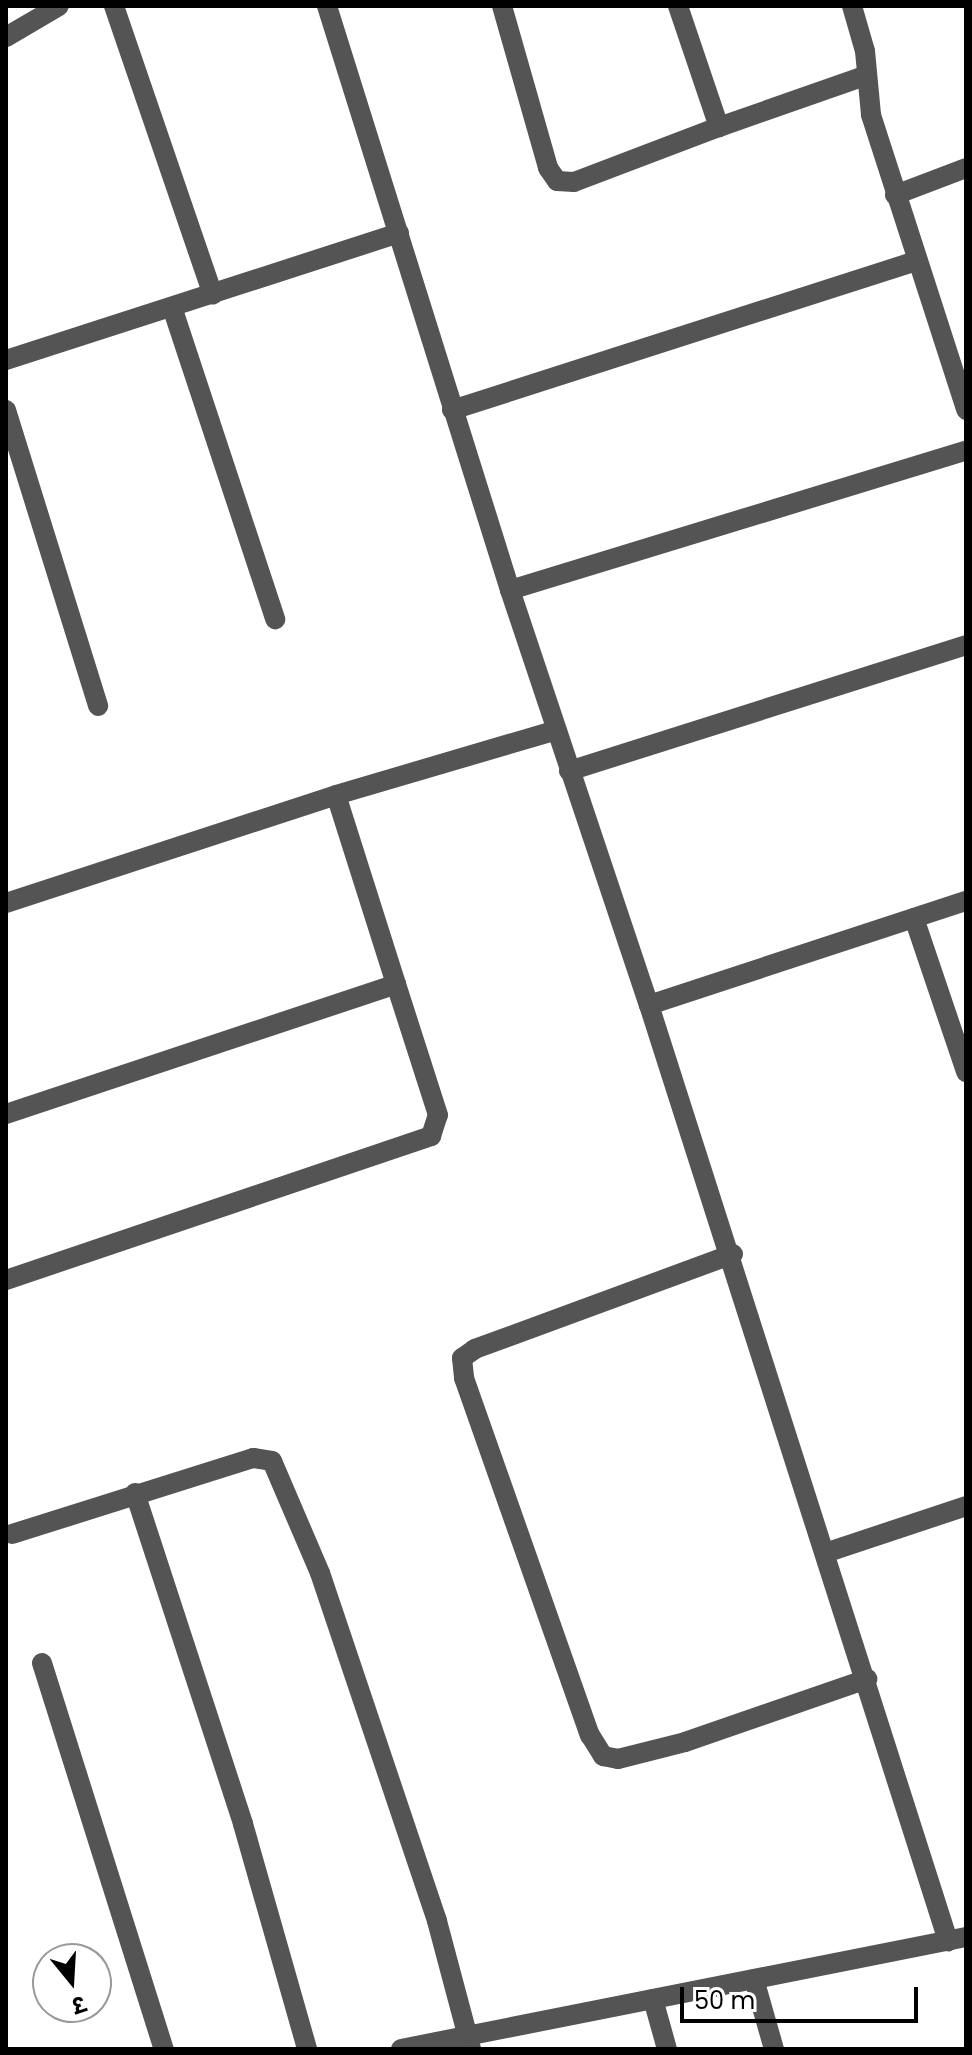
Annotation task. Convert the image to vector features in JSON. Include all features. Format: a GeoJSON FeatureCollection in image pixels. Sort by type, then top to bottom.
{"type":"FeatureCollection","features":[{"type":"Feature","properties":{"kind":"street"},"geometry":{"type":"LineString","coordinates":[[6,37],[59,6]]}},
{"type":"Feature","properties":{"kind":"street"},"geometry":{"type":"LineString","coordinates":[[114,6],[213,295]]}},
{"type":"Feature","properties":{"kind":"street"},"geometry":{"type":"LineString","coordinates":[[327,6],[510,590],[733,1254],[825,1553],[957,1939],[653,1999],[469,2043],[401,2049]]}},
{"type":"Feature","properties":{"kind":"street"},"geometry":{"type":"LineString","coordinates":[[502,6],[548,168],[557,181],[574,182],[865,76]]}},
{"type":"Feature","properties":{"kind":"street"},"geometry":{"type":"LineString","coordinates":[[678,6],[719,127]]}},
{"type":"Feature","properties":{"kind":"street"},"geometry":{"type":"LineString","coordinates":[[852,6],[865,51],[865,76],[895,195],[916,261],[957,351],[966,410]]}},
{"type":"Feature","properties":{"kind":"street"},"geometry":{"type":"LineString","coordinates":[[895,195],[966,168]]}},
{"type":"Feature","properties":{"kind":"street"},"geometry":{"type":"LineString","coordinates":[[6,360],[399,233]]}},
{"type":"Feature","properties":{"kind":"street"},"geometry":{"type":"LineString","coordinates":[[452,410],[916,261]]}},
{"type":"Feature","properties":{"kind":"street"},"geometry":{"type":"LineString","coordinates":[[172,307],[275,619]]}},
{"type":"Feature","properties":{"kind":"street"},"geometry":{"type":"LineString","coordinates":[[6,410],[98,706]]}},
{"type":"Feature","properties":{"kind":"street"},"geometry":{"type":"LineString","coordinates":[[510,590],[966,451]]}},
{"type":"Feature","properties":{"kind":"street"},"geometry":{"type":"LineString","coordinates":[[569,771],[966,645]]}},
{"type":"Feature","properties":{"kind":"street"},"geometry":{"type":"LineString","coordinates":[[6,903],[336,795],[557,730]]}},
{"type":"Feature","properties":{"kind":"street"},"geometry":{"type":"LineString","coordinates":[[6,1280],[431,1136],[438,1115],[336,795]]}},
{"type":"Feature","properties":{"kind":"street"},"geometry":{"type":"LineString","coordinates":[[649,1005],[966,901]]}},
{"type":"Feature","properties":{"kind":"street"},"geometry":{"type":"LineString","coordinates":[[914,918],[966,1072]]}},
{"type":"Feature","properties":{"kind":"street"},"geometry":{"type":"LineString","coordinates":[[6,1114],[396,984]]}},
{"type":"Feature","properties":{"kind":"street"},"geometry":{"type":"LineString","coordinates":[[733,1254],[475,1349],[462,1358],[464,1378],[593,1746],[603,1756],[618,1759],[685,1742],[867,1679]]}},
{"type":"Feature","properties":{"kind":"street"},"geometry":{"type":"LineString","coordinates":[[12,1534],[135,1493],[264,1456],[278,1468],[320,1573],[437,1921],[469,2043]]}},
{"type":"Feature","properties":{"kind":"street"},"geometry":{"type":"LineString","coordinates":[[135,1493],[243,1824],[307,2049]]}},
{"type":"Feature","properties":{"kind":"street"},"geometry":{"type":"LineString","coordinates":[[825,1553],[966,1506]]}},
{"type":"Feature","properties":{"kind":"street"},"geometry":{"type":"LineString","coordinates":[[42,1663],[164,2049]]}},
{"type":"Feature","properties":{"kind":"street"},"geometry":{"type":"LineString","coordinates":[[754,1979],[774,2049]]}},
{"type":"Feature","properties":{"kind":"street"},"geometry":{"type":"LineString","coordinates":[[653,1999],[667,2049]]}}]}
